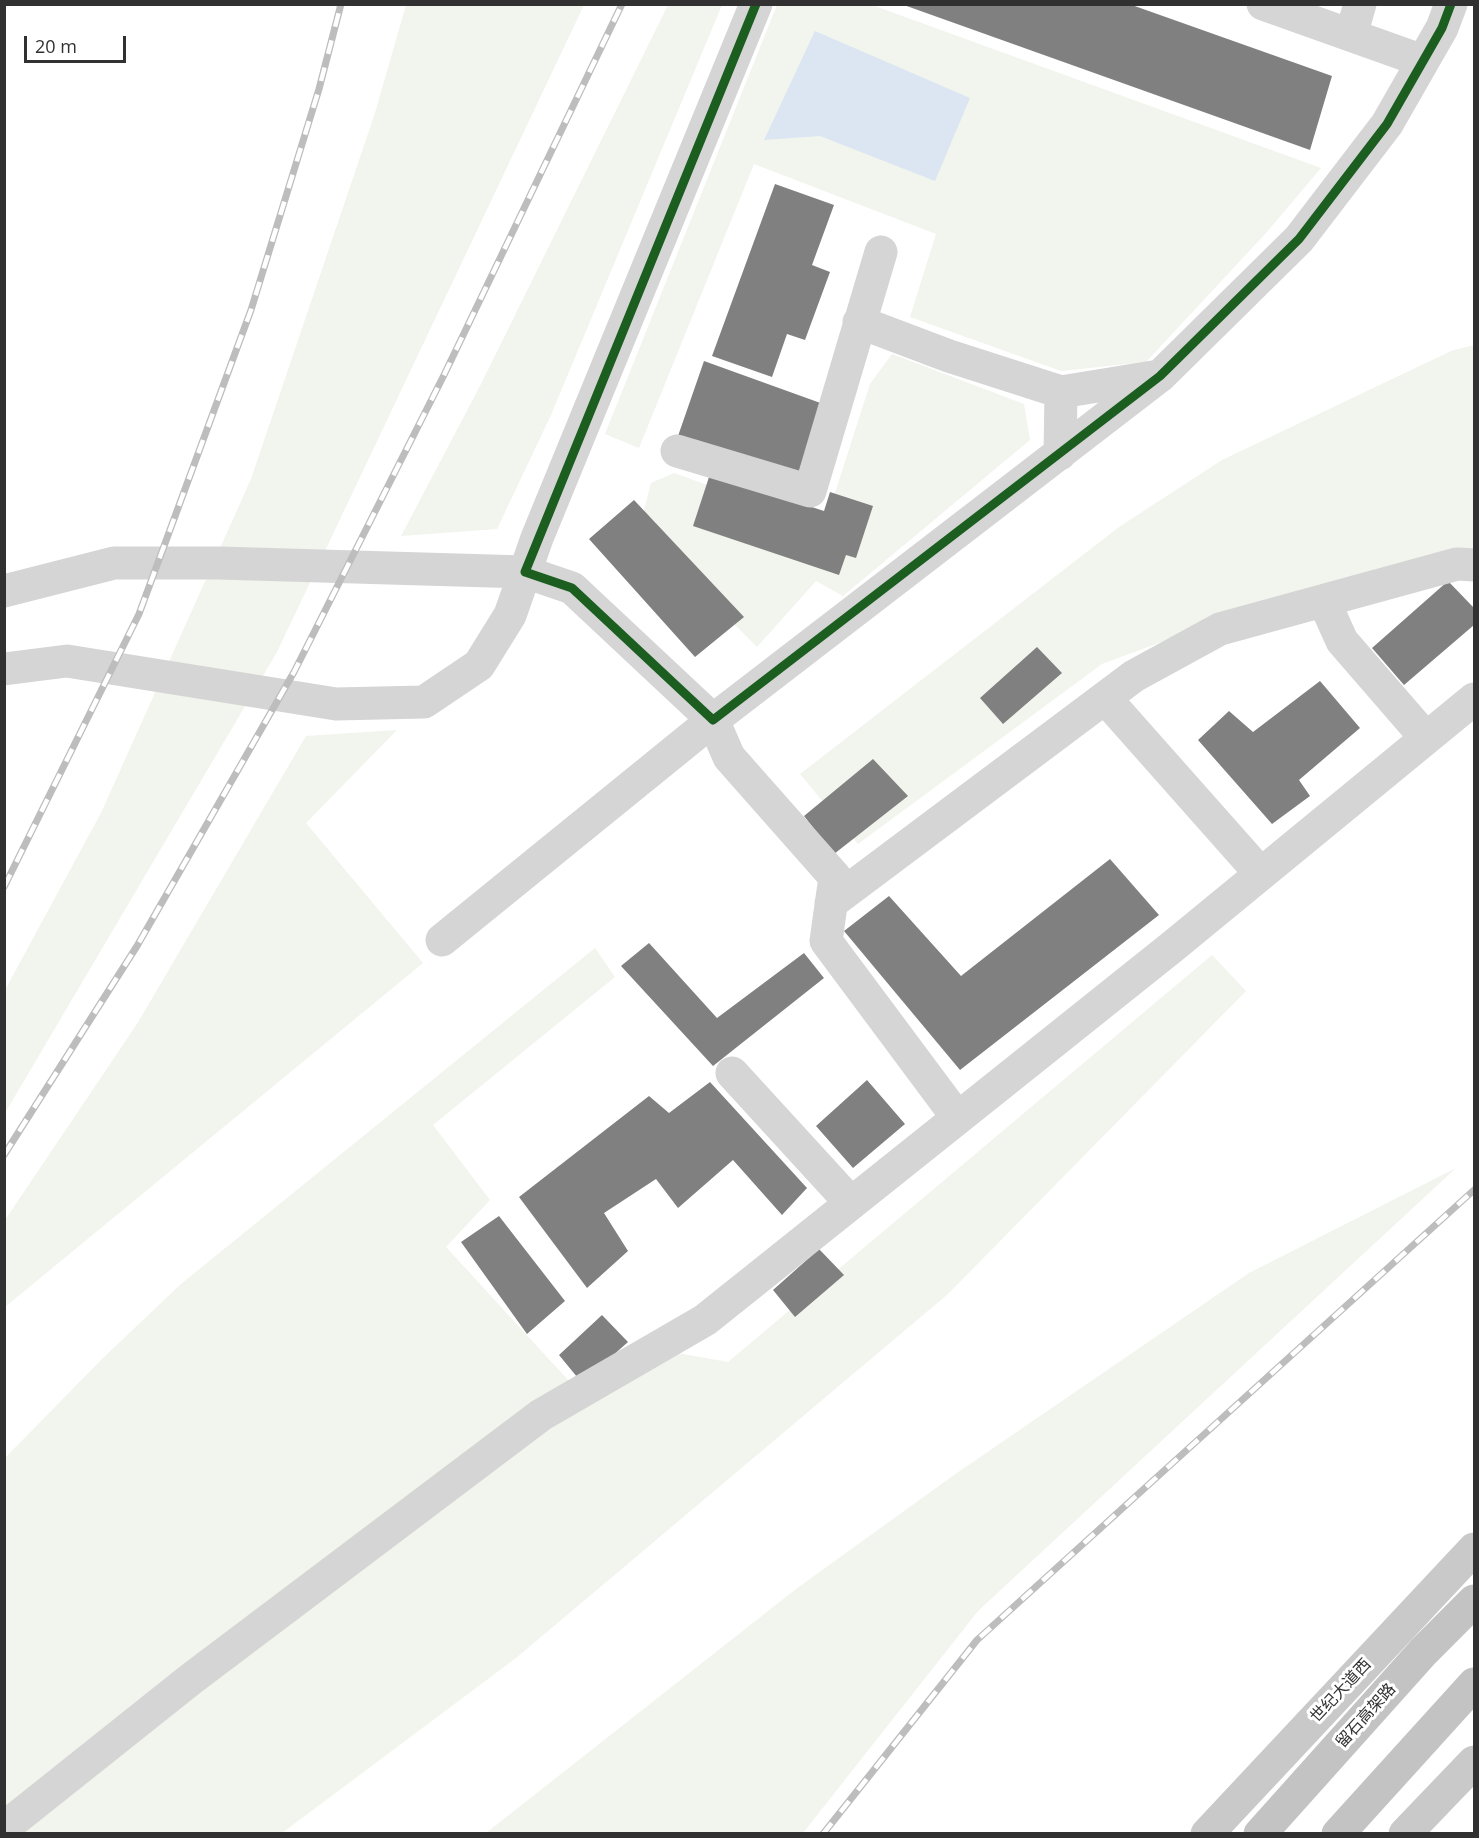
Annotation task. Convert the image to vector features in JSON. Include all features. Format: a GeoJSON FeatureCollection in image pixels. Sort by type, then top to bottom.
{"type":"FeatureCollection","features":[{"type":"Feature","properties":{"kind":"highway","name":"留石高架路"},"geometry":{"type":"LineString","coordinates":[[1260,1833],[1423,1652],[1474,1601]]}},
{"type":"Feature","properties":{"kind":"highway"},"geometry":{"type":"LineString","coordinates":[[1338,1833],[1474,1684]]}},
{"type":"Feature","properties":{"kind":"main road","name":"世纪大道西"},"geometry":{"type":"LineString","coordinates":[[1207,1833],[1474,1549]]}},
{"type":"Feature","properties":{"kind":"main road"},"geometry":{"type":"LineString","coordinates":[[1405,1833],[1474,1762]]}},
{"type":"Feature","properties":{"kind":"street"},"geometry":{"type":"LineString","coordinates":[[4,669],[67,661],[336,705],[424,702],[479,665],[510,615],[525,572],[756,4]]}},
{"type":"Feature","properties":{"kind":"street"},"geometry":{"type":"LineString","coordinates":[[1263,4],[1423,61]]}},
{"type":"Feature","properties":{"kind":"street"},"geometry":{"type":"LineString","coordinates":[[1351,35],[1360,4]]}},
{"type":"Feature","properties":{"kind":"street"},"geometry":{"type":"LineString","coordinates":[[442,940],[713,720],[1160,376],[1299,239],[1388,124],[1451,4]]}},
{"type":"Feature","properties":{"kind":"street"},"geometry":{"type":"LineString","coordinates":[[677,451],[810,491],[881,252]]}},
{"type":"Feature","properties":{"kind":"street"},"geometry":{"type":"LineString","coordinates":[[859,322],[949,356],[1061,392],[1160,376]]}},
{"type":"Feature","properties":{"kind":"street"},"geometry":{"type":"LineString","coordinates":[[1060,454],[1061,392]]}},
{"type":"Feature","properties":{"kind":"street"},"geometry":{"type":"LineString","coordinates":[[4,591],[114,563],[243,563],[525,572],[572,588],[713,720],[729,757],[834,877],[826,940],[957,1117]]}},
{"type":"Feature","properties":{"kind":"street"},"geometry":{"type":"LineString","coordinates":[[831,903],[1134,676],[1220,629],[1457,564],[1474,565]]}},
{"type":"Feature","properties":{"kind":"street"},"geometry":{"type":"LineString","coordinates":[[1324,601],[1342,641],[1426,738]]}},
{"type":"Feature","properties":{"kind":"street"},"geometry":{"type":"LineString","coordinates":[[1105,698],[1261,874]]}},
{"type":"Feature","properties":{"kind":"street"},"geometry":{"type":"LineString","coordinates":[[4,1828],[191,1679],[541,1415],[705,1320],[1261,874],[1474,699]]}},
{"type":"Feature","properties":{"kind":"street"},"geometry":{"type":"LineString","coordinates":[[732,1074],[851,1203]]}},
{"type":"Feature","properties":{"kind":"shaded area"},"geometry":{"type":"Polygon","coordinates":[[[406,5],[584,5],[277,652],[5,1113],[5,990],[101,813],[251,479],[375,113],[406,5]]]}},
{"type":"Feature","properties":{"kind":"shaded area"},"geometry":{"type":"Polygon","coordinates":[[[668,5],[722,5],[551,415],[497,529],[401,536],[480,386],[668,5]]]}},
{"type":"Feature","properties":{"kind":"shaded area"},"geometry":{"type":"Polygon","coordinates":[[[777,5],[872,5],[1321,168],[1266,233],[1146,362],[1061,371],[910,317],[936,234],[754,164],[639,448],[605,434],[777,5]]]}},
{"type":"Feature","properties":{"kind":"shaded area"},"geometry":{"type":"Polygon","coordinates":[[[815,31],[970,98],[935,181],[820,136],[764,140],[815,31]]]}},
{"type":"Feature","properties":{"kind":"shaded area"},"geometry":{"type":"Polygon","coordinates":[[[1474,345],[1474,551],[1291,594],[1102,664],[858,844],[800,774],[1119,527],[1222,460],[1451,351],[1474,345]]]}},
{"type":"Feature","properties":{"kind":"shaded area"},"geometry":{"type":"Polygon","coordinates":[[[892,354],[1024,404],[1030,440],[843,596],[816,581],[757,647],[639,529],[651,483],[674,473],[824,527],[870,384],[892,354]]]}},
{"type":"Feature","properties":{"kind":"shaded area"},"geometry":{"type":"Polygon","coordinates":[[[397,730],[306,823],[423,963],[5,1307],[5,1220],[137,1024],[306,736],[397,730]]]}},
{"type":"Feature","properties":{"kind":"shaded area"},"geometry":{"type":"Polygon","coordinates":[[[595,948],[615,977],[433,1125],[490,1200],[446,1247],[590,1404],[666,1351],[728,1362],[1212,955],[1246,991],[948,1294],[516,1658],[282,1833],[5,1834],[5,1458],[102,1359],[181,1284],[595,948]]]}},
{"type":"Feature","properties":{"kind":"shaded area"},"geometry":{"type":"Polygon","coordinates":[[[1456,1168],[978,1611],[803,1833],[486,1833],[796,1589],[954,1475],[1249,1273],[1456,1168]]]}},
{"type":"Feature","properties":{"kind":"building"},"geometry":{"type":"Polygon","coordinates":[[[901,4],[1129,4],[1332,76],[1310,150],[901,4]]]}},
{"type":"Feature","properties":{"kind":"building"},"geometry":{"type":"Polygon","coordinates":[[[775,184],[834,205],[812,265],[830,272],[805,340],[787,334],[772,377],[712,356],[775,184]]]}},
{"type":"Feature","properties":{"kind":"building"},"geometry":{"type":"Polygon","coordinates":[[[704,361],[826,405],[799,480],[678,436],[704,361]]]}},
{"type":"Feature","properties":{"kind":"building"},"geometry":{"type":"Polygon","coordinates":[[[710,474],[824,511],[830,492],[873,506],[856,558],[846,555],[839,575],[693,526],[710,474]]]}},
{"type":"Feature","properties":{"kind":"building"},"geometry":{"type":"Polygon","coordinates":[[[634,500],[744,617],[695,657],[589,539],[634,500]]]}},
{"type":"Feature","properties":{"kind":"building"},"geometry":{"type":"Polygon","coordinates":[[[1448,581],[1474,608],[1474,625],[1404,685],[1372,648],[1448,581]]]}},
{"type":"Feature","properties":{"kind":"building"},"geometry":{"type":"Polygon","coordinates":[[[1037,647],[1062,673],[1003,724],[980,698],[1037,647]]]}},
{"type":"Feature","properties":{"kind":"building"},"geometry":{"type":"Polygon","coordinates":[[[1320,681],[1360,728],[1299,780],[1310,796],[1272,824],[1198,740],[1229,711],[1253,732],[1320,681]]]}},
{"type":"Feature","properties":{"kind":"building"},"geometry":{"type":"Polygon","coordinates":[[[873,759],[908,796],[834,854],[804,816],[873,759]]]}},
{"type":"Feature","properties":{"kind":"building"},"geometry":{"type":"Polygon","coordinates":[[[1110,859],[1159,915],[960,1070],[844,931],[889,896],[961,976],[1110,859]]]}},
{"type":"Feature","properties":{"kind":"building"},"geometry":{"type":"Polygon","coordinates":[[[649,943],[717,1018],[804,953],[824,978],[713,1066],[621,966],[649,943]]]}},
{"type":"Feature","properties":{"kind":"building"},"geometry":{"type":"Polygon","coordinates":[[[867,1080],[905,1124],[853,1168],[816,1126],[867,1080]]]}},
{"type":"Feature","properties":{"kind":"building"},"geometry":{"type":"Polygon","coordinates":[[[710,1082],[807,1188],[782,1215],[733,1160],[678,1208],[656,1179],[604,1213],[628,1251],[587,1288],[519,1197],[649,1096],[669,1113],[710,1082]]]}},
{"type":"Feature","properties":{"kind":"building"},"geometry":{"type":"Polygon","coordinates":[[[499,1216],[565,1301],[527,1334],[461,1242],[499,1216]]]}},
{"type":"Feature","properties":{"kind":"building"},"geometry":{"type":"Polygon","coordinates":[[[819,1249],[844,1275],[795,1317],[773,1290],[819,1249]]]}},
{"type":"Feature","properties":{"kind":"building"},"geometry":{"type":"Polygon","coordinates":[[[602,1315],[628,1342],[582,1383],[559,1355],[602,1315]]]}},
{"type":"Feature","properties":{"kind":"railway"},"geometry":{"type":"LineString","coordinates":[[4,887],[139,614],[251,310],[319,89],[341,4]]}},
{"type":"Feature","properties":{"kind":"railway"},"geometry":{"type":"LineString","coordinates":[[4,1155],[137,946],[294,672],[444,375],[622,4]]}},
{"type":"Feature","properties":{"kind":"railway"},"geometry":{"type":"LineString","coordinates":[[823,1834],[977,1640],[1474,1190]]}},
{"type":"Feature","properties":{"kind":"cycle path"},"geometry":{"type":"LineString","coordinates":[[756,4],[525,572],[572,588],[713,720],[1160,376],[1299,239],[1387,124],[1442,28],[1451,4]]}}]}
